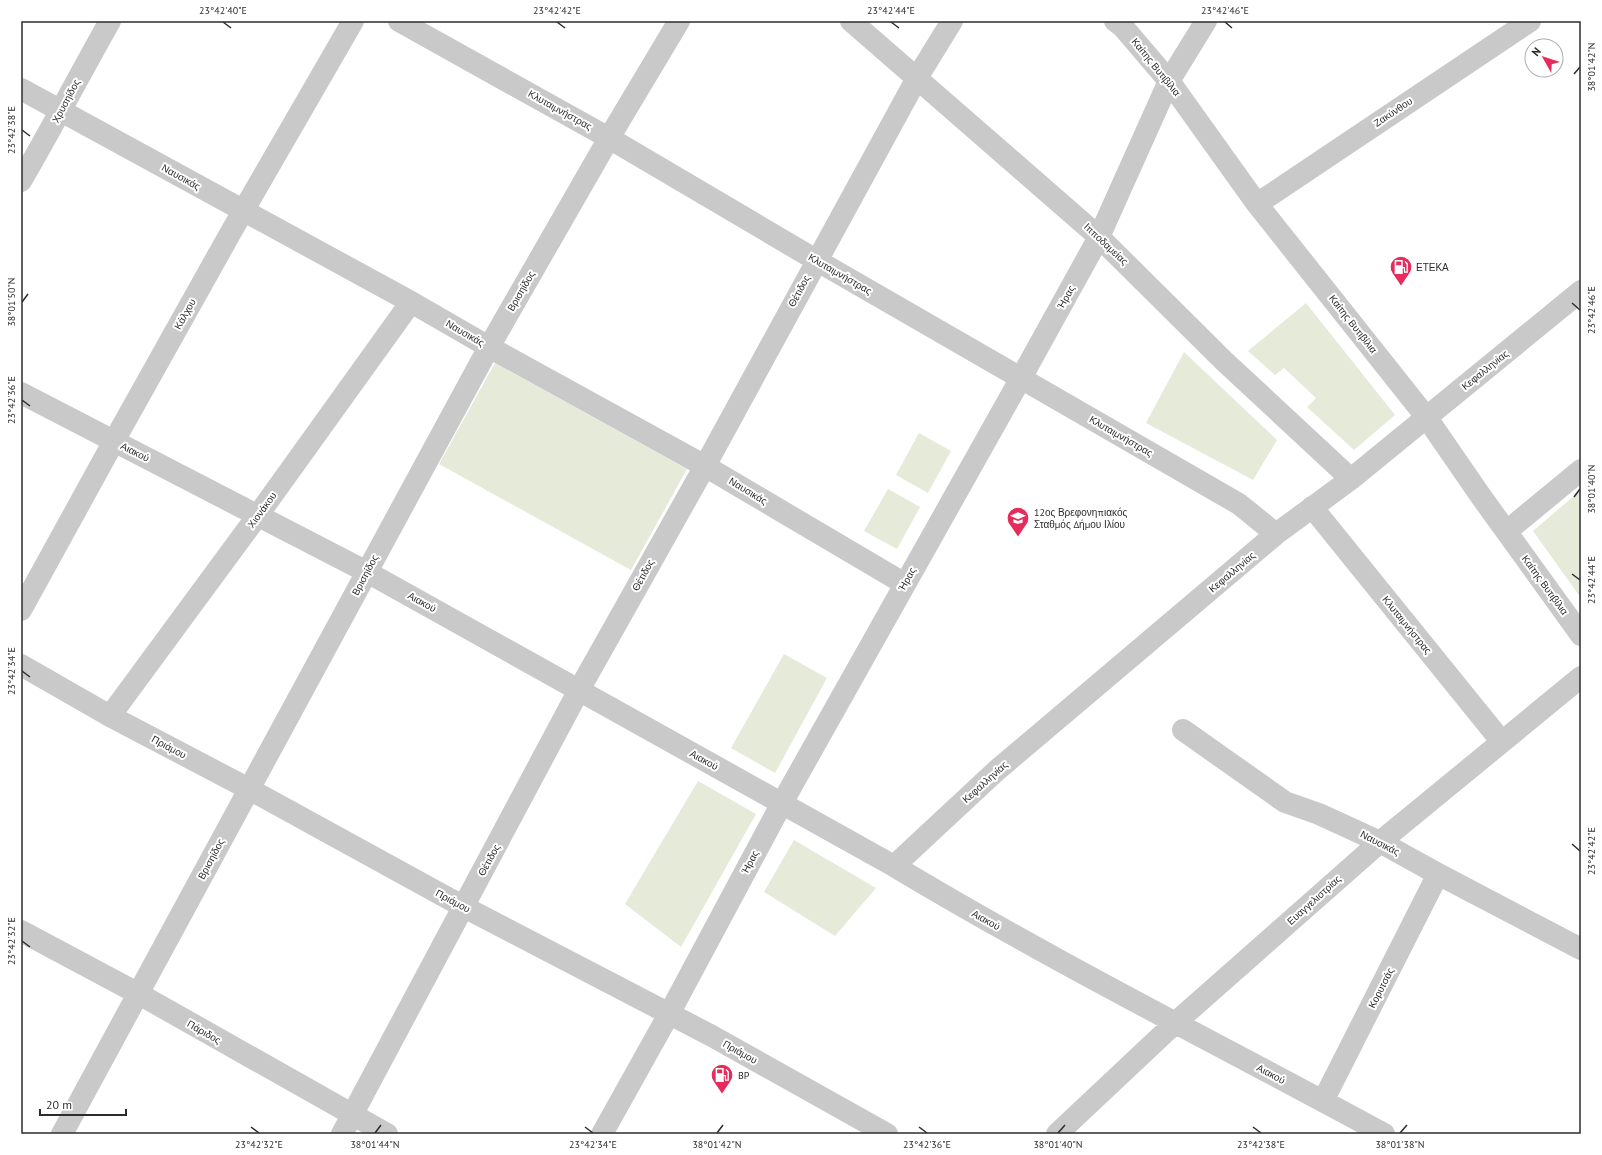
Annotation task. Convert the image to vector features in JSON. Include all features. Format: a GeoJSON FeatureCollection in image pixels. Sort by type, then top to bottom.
{"type":"FeatureCollection","features":[{"type":"Feature","properties":{"kind":"street","name":"Χρυσηίδος"},"geometry":{"type":"LineString","coordinates":[[21,181],[110,21]]}},
{"type":"Feature","properties":{"kind":"street","name":"Κάλχου"},"geometry":{"type":"LineString","coordinates":[[21,610],[114,441],[353,21]]}},
{"type":"Feature","properties":{"kind":"street","name":"Κλυταιμνήστρας"},"geometry":{"type":"LineString","coordinates":[[399,21],[609,138],[816,260],[1239,504],[1276,534]]}},
{"type":"Feature","properties":{"kind":"street","name":"Βρισηίδος"},"geometry":{"type":"LineString","coordinates":[[62,1134],[489,347],[609,138],[679,21]]}},
{"type":"Feature","properties":{"kind":"street","name":"Ιπποδαμείας"},"geometry":{"type":"LineString","coordinates":[[851,21],[1099,237],[1224,361],[1351,479]]}},
{"type":"Feature","properties":{"kind":"street","name":"Θέτιδος"},"geometry":{"type":"LineString","coordinates":[[347,1125],[579,690],[705,466],[816,260],[917,78],[952,21]]}},
{"type":"Feature","properties":{"kind":"street","name":"Καίτης Βυτιβίλια"},"geometry":{"type":"LineString","coordinates":[[1115,21],[1123,27],[1169,81],[1257,204],[1427,418],[1581,635]]}},
{"type":"Feature","properties":{"kind":"street","name":"Ήρας"},"geometry":{"type":"LineString","coordinates":[[602,1134],[670,1014],[782,803],[1099,237],[1169,81],[1206,21]]}},
{"type":"Feature","properties":{"kind":"street","name":"Ζακύνθου"},"geometry":{"type":"LineString","coordinates":[[1257,204],[1530,21]]}},
{"type":"Feature","properties":{"kind":"street","name":"Ναυσικάς"},"geometry":{"type":"LineString","coordinates":[[21,89],[411,302],[489,347],[705,466],[905,584]]}},
{"type":"Feature","properties":{"kind":"street","name":"Κεφαλληνίας"},"geometry":{"type":"LineString","coordinates":[[894,866],[996,771],[1276,534],[1351,479],[1581,291]]}},
{"type":"Feature","properties":{"kind":"street","name":"Χιονάκου"},"geometry":{"type":"LineString","coordinates":[[110,716],[411,302]]}},
{"type":"Feature","properties":{"kind":"street","name":"Αιακού"},"geometry":{"type":"LineString","coordinates":[[21,393],[258,514],[367,572],[894,866],[978,916],[1175,1024],[1384,1134]]}},
{"type":"Feature","properties":{"kind":"street"},"geometry":{"type":"LineString","coordinates":[[1507,532],[1581,470]]}},
{"type":"Feature","properties":{"kind":"street","name":"Κλυταιμνήστρας"},"geometry":{"type":"LineString","coordinates":[[1312,507],[1502,742]]}},
{"type":"Feature","properties":{"kind":"street","name":"Πριάμου"},"geometry":{"type":"LineString","coordinates":[[21,665],[110,716],[249,789],[464,907],[670,1014],[888,1134]]}},
{"type":"Feature","properties":{"kind":"street","name":"Ευαγγελιστρίας"},"geometry":{"type":"LineString","coordinates":[[1057,1134],[1175,1024],[1380,842],[1581,676]]}},
{"type":"Feature","properties":{"kind":"street","name":"Ναυσικάς"},"geometry":{"type":"LineString","coordinates":[[1184,730],[1286,802],[1318,814],[1380,842],[1581,949]]}},
{"type":"Feature","properties":{"kind":"street","name":"Κορυτσάς"},"geometry":{"type":"LineString","coordinates":[[1323,1101],[1438,874]]}},
{"type":"Feature","properties":{"kind":"street","name":"Πάριδος"},"geometry":{"type":"LineString","coordinates":[[21,931],[138,994],[347,1125],[387,1134]]}},
{"type":"Feature","properties":{"kind":"green space"},"geometry":{"type":"Polygon","coordinates":[[[1306,303],[1395,415],[1354,450],[1307,407],[1316,398],[1284,368],[1275,375],[1248,351],[1306,303]]]}},
{"type":"Feature","properties":{"kind":"green space"},"geometry":{"type":"Polygon","coordinates":[[[1184,352],[1277,440],[1253,480],[1146,423],[1184,352]]]}},
{"type":"Feature","properties":{"kind":"green space"},"geometry":{"type":"Polygon","coordinates":[[[495,363],[687,469],[631,570],[439,464],[495,363]]]}},
{"type":"Feature","properties":{"kind":"green space"},"geometry":{"type":"Polygon","coordinates":[[[919,433],[951,451],[928,493],[896,475],[919,433]]]}},
{"type":"Feature","properties":{"kind":"green space"},"geometry":{"type":"Polygon","coordinates":[[[888,489],[920,507],[897,549],[864,531],[888,489]]]}},
{"type":"Feature","properties":{"kind":"green space"},"geometry":{"type":"Polygon","coordinates":[[[1581,490],[1581,598],[1533,531],[1581,490]]]}},
{"type":"Feature","properties":{"kind":"green space"},"geometry":{"type":"Polygon","coordinates":[[[784,654],[827,678],[775,773],[731,748],[784,654]]]}},
{"type":"Feature","properties":{"kind":"green space"},"geometry":{"type":"Polygon","coordinates":[[[698,781],[756,814],[681,947],[625,904],[698,781]]]}},
{"type":"Feature","properties":{"kind":"green space"},"geometry":{"type":"Polygon","coordinates":[[[794,840],[876,888],[835,936],[764,892],[794,840]]]}},
{"type":"Feature","properties":{"kind":"place","name":"ΕΤΕΚΑ"},"geometry":{"type":"Point","coordinates":[1401,286]}},
{"type":"Feature","properties":{"kind":"place","name":"12ος Βρεφονηπιακός Σταθμός Δήμου Ιλίου"},"geometry":{"type":"Point","coordinates":[1018,538]}},
{"type":"Feature","properties":{"kind":"place","name":"BP"},"geometry":{"type":"Point","coordinates":[722,1094]}}]}
